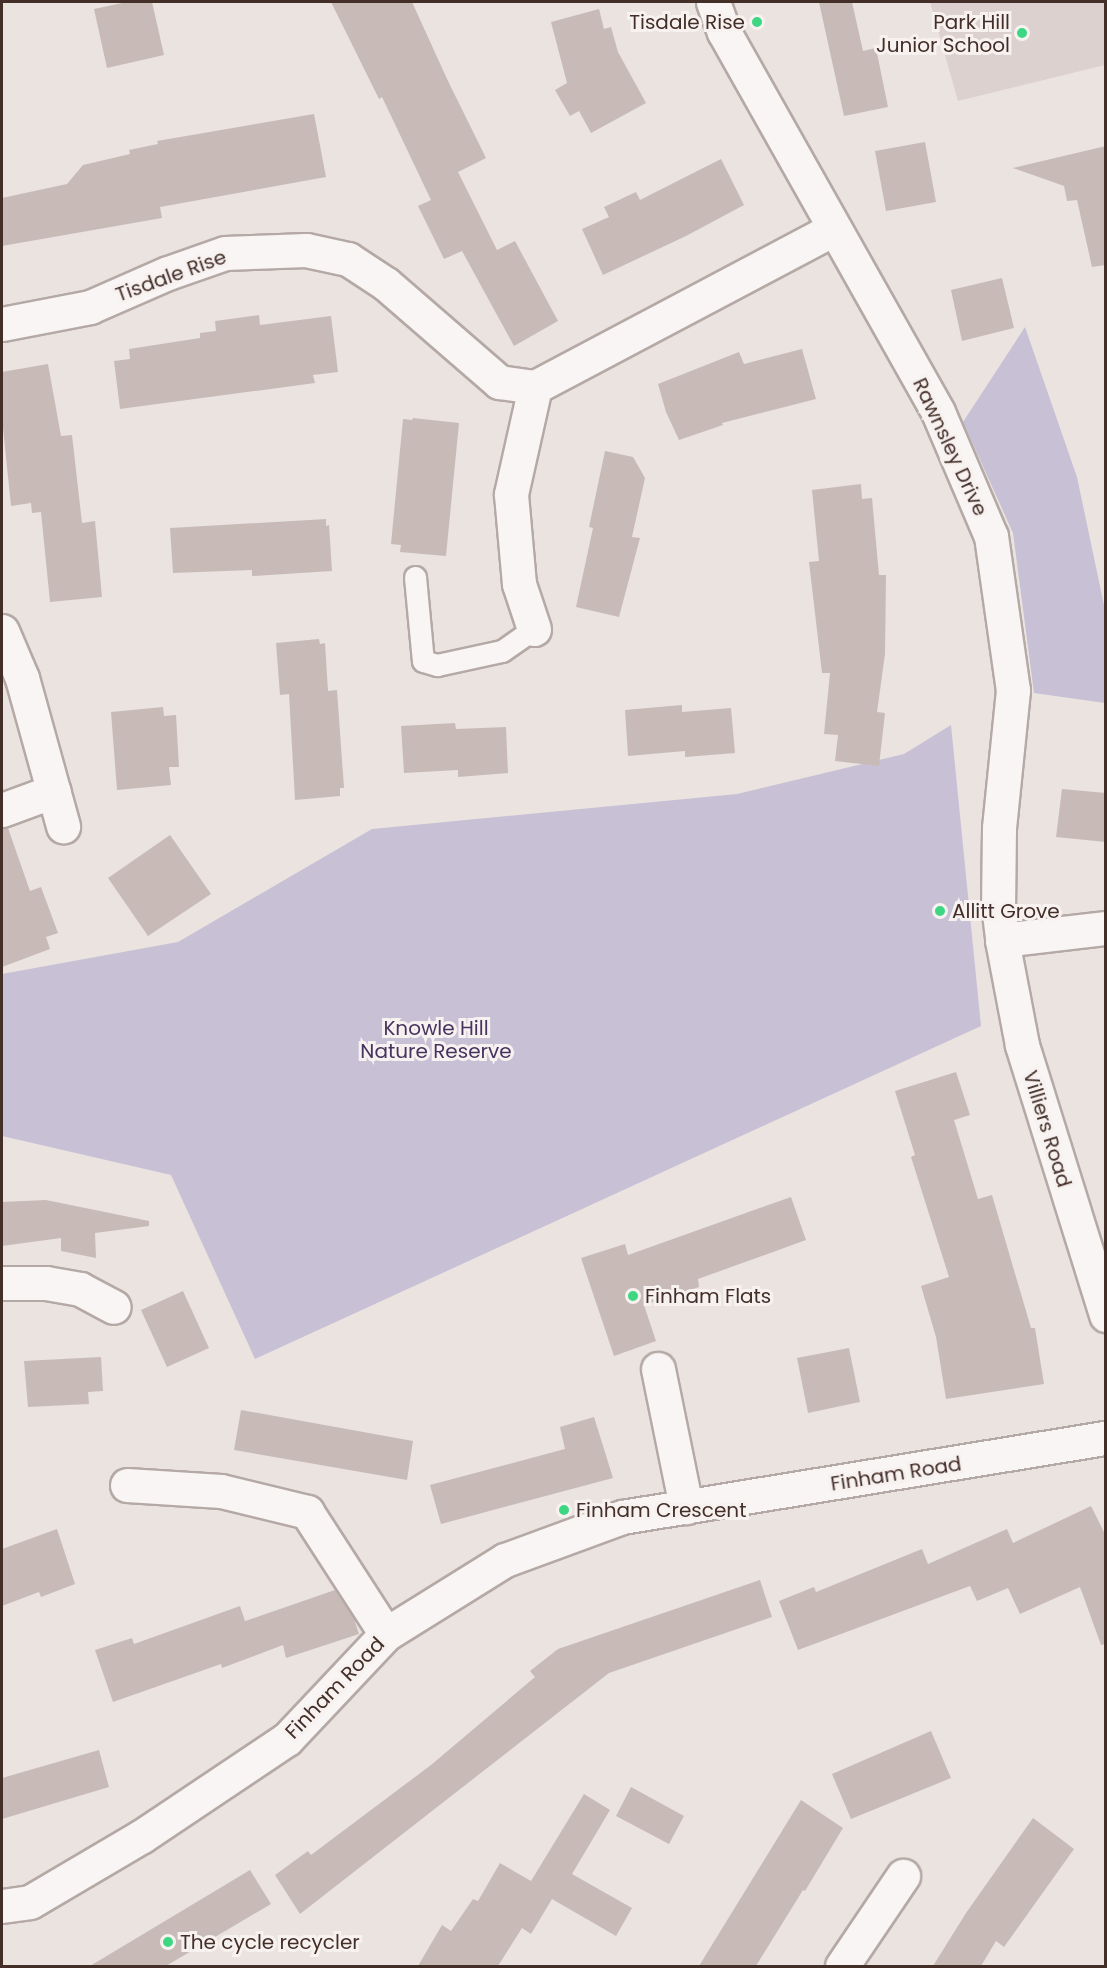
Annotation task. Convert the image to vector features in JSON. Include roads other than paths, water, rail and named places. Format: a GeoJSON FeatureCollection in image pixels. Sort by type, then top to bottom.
{"type":"FeatureCollection","features":[{"type":"Feature","properties":{"kind":"street","name":"Rawnsley Drive"},"geometry":{"type":"LineString","coordinates":[[713,2],[724,32],[938,412],[991,536],[1013,690],[999,828],[998,905],[1002,940]]}},
{"type":"Feature","properties":{"kind":"street"},"geometry":{"type":"LineString","coordinates":[[534,629],[519,584],[511,494],[535,387],[834,229]]}},
{"type":"Feature","properties":{"kind":"street","name":"Tisdale Rise"},"geometry":{"type":"LineString","coordinates":[[2,324],[90,307],[168,273],[225,253],[306,250],[348,259],[386,284],[499,382],[535,387]]}},
{"type":"Feature","properties":{"kind":"street"},"geometry":{"type":"LineString","coordinates":[[2,631],[22,678],[63,826]]}},
{"type":"Feature","properties":{"kind":"street"},"geometry":{"type":"LineString","coordinates":[[2,810],[54,791]]}},
{"type":"Feature","properties":{"kind":"street"},"geometry":{"type":"LineString","coordinates":[[1002,940],[1106,928]]}},
{"type":"Feature","properties":{"kind":"street","name":"Villiers Road"},"geometry":{"type":"LineString","coordinates":[[1002,940],[1022,1045],[1106,1315]]}},
{"type":"Feature","properties":{"kind":"street"},"geometry":{"type":"LineString","coordinates":[[2,1283],[46,1283],[80,1289],[114,1307]]}},
{"type":"Feature","properties":{"kind":"street"},"geometry":{"type":"LineString","coordinates":[[658,1369],[686,1507]]}},
{"type":"Feature","properties":{"kind":"street","name":"Finham Road"},"geometry":{"type":"LineString","coordinates":[[2,1906],[30,1902],[142,1836],[287,1739],[386,1634],[504,1560],[622,1517],[1106,1438]]}},
{"type":"Feature","properties":{"kind":"street"},"geometry":{"type":"LineString","coordinates":[[127,1485],[221,1491],[307,1512],[386,1634]]}},
{"type":"Feature","properties":{"kind":"street"},"geometry":{"type":"LineString","coordinates":[[842,1966],[903,1876]]}},
{"type":"Feature","properties":{"kind":"lane"},"geometry":{"type":"LineString","coordinates":[[415,577],[423,661],[437,665],[502,651],[534,629]]}},
{"type":"Feature","properties":{"kind":"place","name":"Tisdale Rise"},"geometry":{"type":"Point","coordinates":[757,22]}},
{"type":"Feature","properties":{"kind":"place","name":"Park Hill Junior School"},"geometry":{"type":"Point","coordinates":[1022,33]}},
{"type":"Feature","properties":{"kind":"place","name":"Allitt Grove"},"geometry":{"type":"Point","coordinates":[940,911]}},
{"type":"Feature","properties":{"kind":"place","name":"Finham Flats"},"geometry":{"type":"Point","coordinates":[633,1296]}},
{"type":"Feature","properties":{"kind":"place","name":"Finham Crescent"},"geometry":{"type":"Point","coordinates":[564,1510]}},
{"type":"Feature","properties":{"kind":"place","name":"The cycle recycler"},"geometry":{"type":"Point","coordinates":[168,1942]}},
{"type":"Feature","properties":{"kind":"park label","name":"Knowle Hill Nature Reserve"},"geometry":{"type":"Point","coordinates":[436,1040]}}]}
